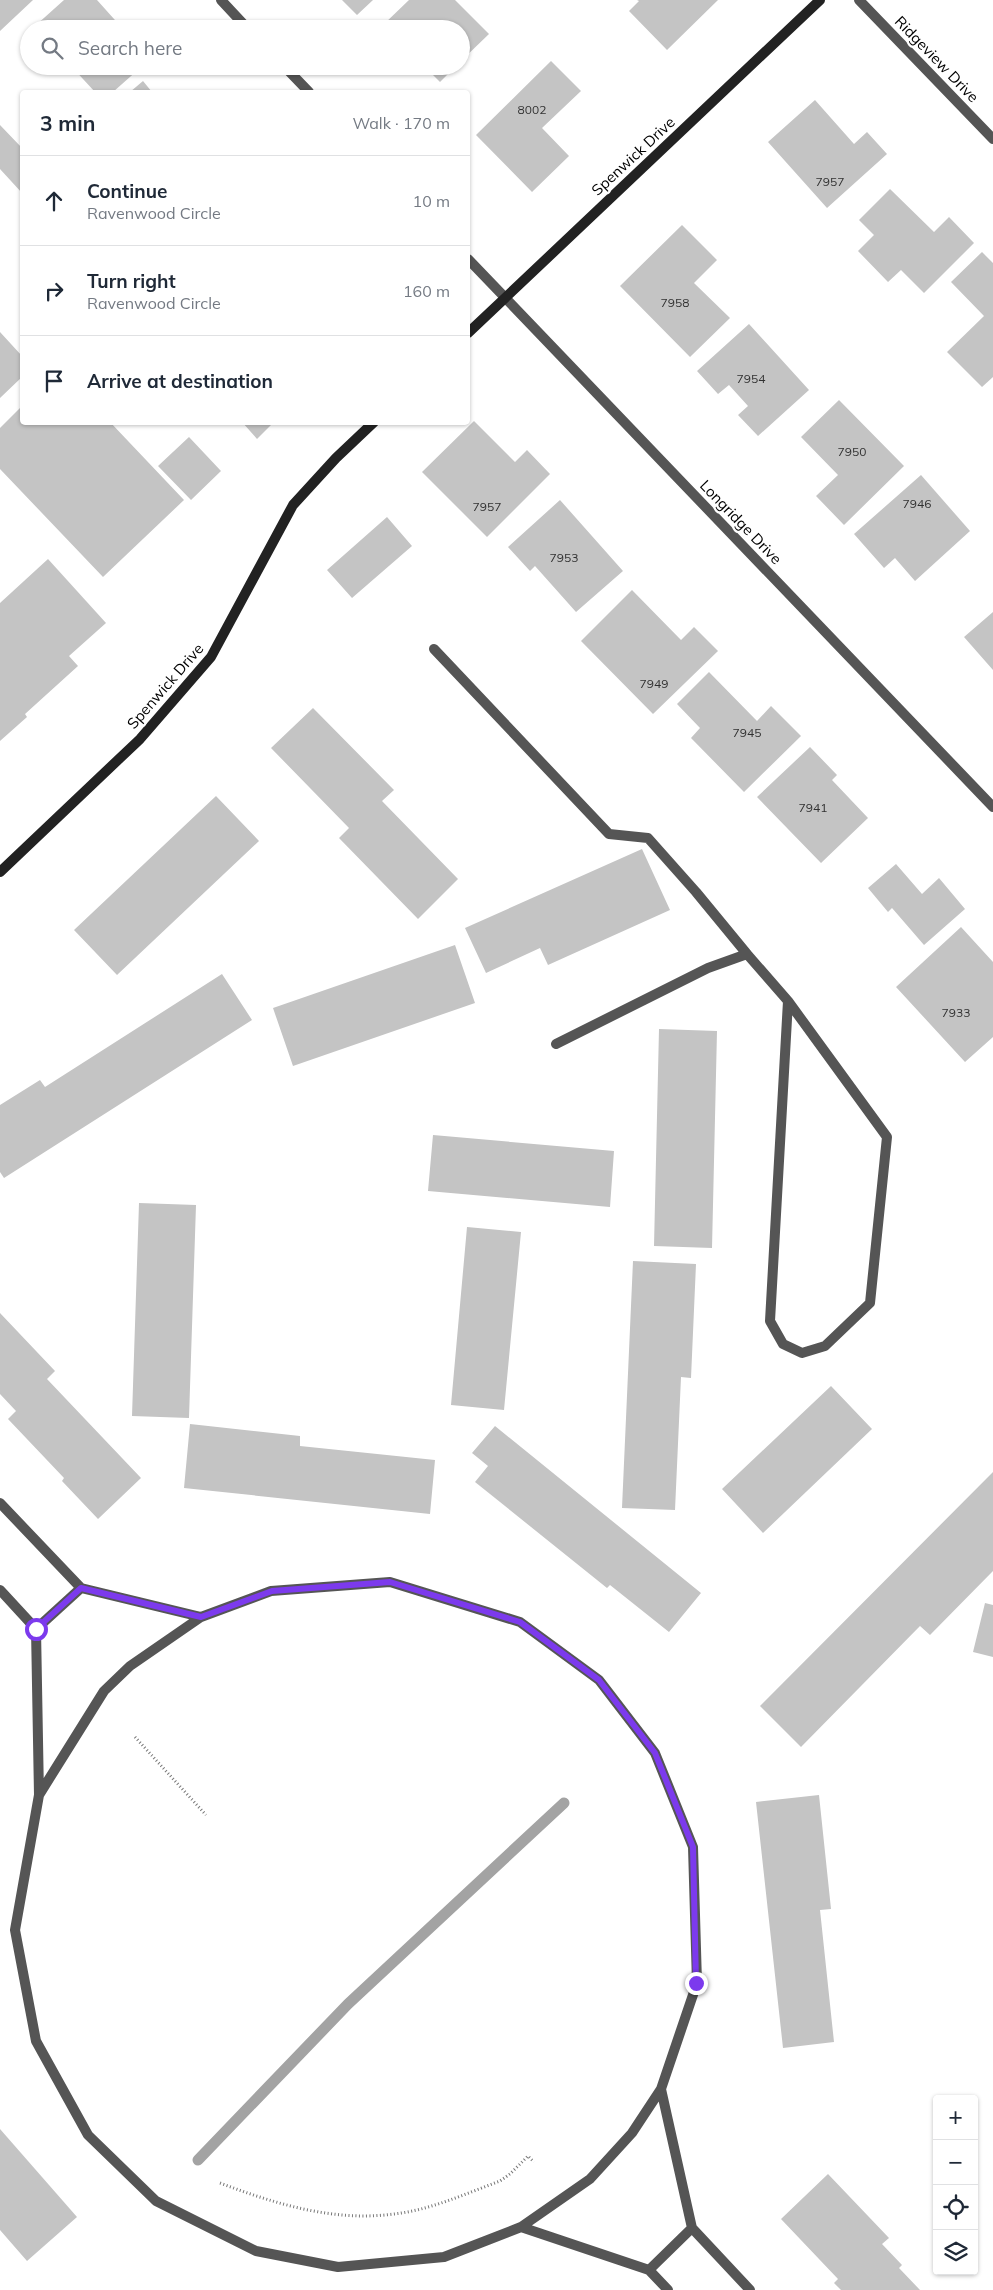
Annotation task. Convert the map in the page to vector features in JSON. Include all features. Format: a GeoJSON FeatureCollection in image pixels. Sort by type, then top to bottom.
{"type":"FeatureCollection","features":[{"type":"Feature","properties":{"kind":"street"},"geometry":{"type":"LineString","coordinates":[[221,0],[240,20]]}},
{"type":"Feature","properties":{"kind":"street","name":"Spenwick Drive"},"geometry":{"type":"LineString","coordinates":[[470,331],[820,0]]}},
{"type":"Feature","properties":{"kind":"street","name":"Ridgeview Drive"},"geometry":{"type":"LineString","coordinates":[[859,0],[993,139]]}},
{"type":"Feature","properties":{"kind":"street"},"geometry":{"type":"LineString","coordinates":[[293,75],[307,90]]}},
{"type":"Feature","properties":{"kind":"street","name":"Longridge Drive"},"geometry":{"type":"LineString","coordinates":[[470,261],[993,807]]}},
{"type":"Feature","properties":{"kind":"street","name":"Spenwick Drive"},"geometry":{"type":"LineString","coordinates":[[0,872],[140,739],[211,657],[293,505],[336,458],[371,425]]}},
{"type":"Feature","properties":{"kind":"street"},"geometry":{"type":"LineString","coordinates":[[434,649],[609,834],[648,838],[788,1000],[888,1138],[870,1303],[826,1346],[802,1352],[783,1344],[770,1321],[788,1000]]}},
{"type":"Feature","properties":{"kind":"street"},"geometry":{"type":"LineString","coordinates":[[556,1044],[708,968],[747,954]]}},
{"type":"Feature","properties":{"kind":"street"},"geometry":{"type":"LineString","coordinates":[[0,1503],[81,1588],[201,1617]]}},
{"type":"Feature","properties":{"kind":"street"},"geometry":{"type":"LineString","coordinates":[[0,1590],[36,1629],[39,1795],[15,1930],[36,2041],[88,2135],[156,2200],[256,2251],[338,2267],[444,2257],[521,2227],[590,2179],[632,2133],[661,2089],[696,1983],[693,1847],[655,1753],[599,1680],[520,1622],[390,1582],[272,1591],[201,1617],[130,1666],[104,1691],[39,1795]]}},
{"type":"Feature","properties":{"kind":"street"},"geometry":{"type":"LineString","coordinates":[[36,1629],[81,1588]]}},
{"type":"Feature","properties":{"kind":"street"},"geometry":{"type":"LineString","coordinates":[[661,2089],[692,2228],[750,2290]]}},
{"type":"Feature","properties":{"kind":"street"},"geometry":{"type":"LineString","coordinates":[[521,2227],[649,2270],[668,2290]]}},
{"type":"Feature","properties":{"kind":"street"},"geometry":{"type":"LineString","coordinates":[[649,2270],[692,2228]]}},
{"type":"Feature","properties":{"kind":"path"},"geometry":{"type":"LineString","coordinates":[[135,1737],[206,1815]]}},
{"type":"Feature","properties":{"kind":"path"},"geometry":{"type":"LineString","coordinates":[[220,2183],[266,2200],[308,2211],[351,2215],[394,2214],[422,2208],[500,2181],[528,2156],[534,2162]]}},
{"type":"Feature","properties":{"kind":"building"},"geometry":{"type":"Polygon","coordinates":[[[0,0],[33,0],[0,31],[0,0]]]}},
{"type":"Feature","properties":{"kind":"building"},"geometry":{"type":"Polygon","coordinates":[[[64,0],[97,0],[115,20],[42,20],[64,0]]]}},
{"type":"Feature","properties":{"kind":"building"},"geometry":{"type":"Polygon","coordinates":[[[342,0],[373,0],[357,15],[342,0]]]}},
{"type":"Feature","properties":{"kind":"building"},"geometry":{"type":"Polygon","coordinates":[[[409,0],[455,0],[489,34],[470,52],[470,20],[388,20],[409,0]]]}},
{"type":"Feature","properties":{"kind":"building"},"geometry":{"type":"Polygon","coordinates":[[[637,0],[718,0],[667,50],[629,11],[639,1],[637,0]]]}},
{"type":"Feature","properties":{"kind":"building"},"geometry":{"type":"Polygon","coordinates":[[[551,61],[581,91],[542,128],[569,156],[532,192],[476,135],[551,61]]]}},
{"type":"Feature","properties":{"kind":"building"},"geometry":{"type":"Polygon","coordinates":[[[79,75],[132,75],[115,90],[93,90],[79,75]]]}},
{"type":"Feature","properties":{"kind":"building"},"geometry":{"type":"Polygon","coordinates":[[[433,75],[447,75],[440,82],[433,75]]]}},
{"type":"Feature","properties":{"kind":"building"},"geometry":{"type":"Polygon","coordinates":[[[143,81],[150,90],[132,90],[143,81]]]}},
{"type":"Feature","properties":{"kind":"building"},"geometry":{"type":"Polygon","coordinates":[[[815,100],[854,144],[867,132],[887,154],[827,208],[768,142],[815,100]]]}},
{"type":"Feature","properties":{"kind":"building"},"geometry":{"type":"Polygon","coordinates":[[[0,125],[20,146],[20,191],[0,169],[0,125]]]}},
{"type":"Feature","properties":{"kind":"building"},"geometry":{"type":"Polygon","coordinates":[[[890,189],[934,232],[949,217],[974,243],[924,293],[901,270],[888,282],[858,251],[874,235],[859,220],[890,189]]]}},
{"type":"Feature","properties":{"kind":"building"},"geometry":{"type":"Polygon","coordinates":[[[682,225],[717,260],[694,283],[730,318],[690,357],[620,286],[682,225]]]}},
{"type":"Feature","properties":{"kind":"building"},"geometry":{"type":"Polygon","coordinates":[[[982,252],[993,263],[993,377],[982,387],[947,352],[984,316],[951,282],[982,252]]]}},
{"type":"Feature","properties":{"kind":"building"},"geometry":{"type":"Polygon","coordinates":[[[749,324],[809,390],[758,436],[738,415],[748,406],[729,385],[718,394],[697,371],[749,324]]]}},
{"type":"Feature","properties":{"kind":"building"},"geometry":{"type":"Polygon","coordinates":[[[0,332],[20,354],[20,379],[0,398],[0,332]]]}},
{"type":"Feature","properties":{"kind":"building"},"geometry":{"type":"Polygon","coordinates":[[[839,400],[904,466],[844,525],[816,496],[838,475],[801,437],[839,400]]]}},
{"type":"Feature","properties":{"kind":"building"},"geometry":{"type":"Polygon","coordinates":[[[20,408],[20,425],[113,425],[184,500],[103,577],[0,469],[0,428],[20,408]]]}},
{"type":"Feature","properties":{"kind":"building"},"geometry":{"type":"Polygon","coordinates":[[[474,421],[515,462],[527,450],[550,474],[487,537],[422,472],[474,421]]]}},
{"type":"Feature","properties":{"kind":"building"},"geometry":{"type":"Polygon","coordinates":[[[245,425],[271,425],[257,439],[245,425]]]}},
{"type":"Feature","properties":{"kind":"building"},"geometry":{"type":"Polygon","coordinates":[[[189,437],[221,471],[191,500],[158,466],[189,437]]]}},
{"type":"Feature","properties":{"kind":"building"},"geometry":{"type":"Polygon","coordinates":[[[921,475],[970,531],[915,581],[895,558],[884,568],[854,534],[921,475]]]}},
{"type":"Feature","properties":{"kind":"building"},"geometry":{"type":"Polygon","coordinates":[[[560,500],[623,571],[576,612],[535,566],[530,571],[508,547],[560,500]]]}},
{"type":"Feature","properties":{"kind":"building"},"geometry":{"type":"Polygon","coordinates":[[[387,517],[412,546],[352,598],[327,570],[387,517]]]}},
{"type":"Feature","properties":{"kind":"building"},"geometry":{"type":"Polygon","coordinates":[[[48,559],[106,623],[69,656],[78,666],[25,714],[27,717],[0,741],[0,603],[48,559]]]}},
{"type":"Feature","properties":{"kind":"building"},"geometry":{"type":"Polygon","coordinates":[[[632,590],[681,640],[694,627],[718,651],[653,714],[581,641],[632,590]]]}},
{"type":"Feature","properties":{"kind":"building"},"geometry":{"type":"Polygon","coordinates":[[[993,612],[993,670],[964,637],[993,612]]]}},
{"type":"Feature","properties":{"kind":"building"},"geometry":{"type":"Polygon","coordinates":[[[709,672],[757,721],[771,706],[801,736],[744,792],[691,738],[700,728],[677,704],[709,672]]]}},
{"type":"Feature","properties":{"kind":"building"},"geometry":{"type":"Polygon","coordinates":[[[313,708],[394,790],[382,801],[458,879],[418,919],[339,838],[349,828],[271,748],[313,708]]]}},
{"type":"Feature","properties":{"kind":"building"},"geometry":{"type":"Polygon","coordinates":[[[810,747],[837,775],[832,780],[868,818],[821,863],[757,797],[810,747]]]}},
{"type":"Feature","properties":{"kind":"building"},"geometry":{"type":"Polygon","coordinates":[[[216,796],[259,841],[117,975],[74,930],[216,796]]]}},
{"type":"Feature","properties":{"kind":"building"},"geometry":{"type":"Polygon","coordinates":[[[642,849],[670,910],[548,965],[540,948],[486,973],[465,928],[642,849]]]}},
{"type":"Feature","properties":{"kind":"building"},"geometry":{"type":"Polygon","coordinates":[[[896,864],[922,894],[939,878],[965,909],[924,945],[892,908],[888,912],[868,888],[896,864]]]}},
{"type":"Feature","properties":{"kind":"building"},"geometry":{"type":"Polygon","coordinates":[[[961,927],[993,962],[993,1037],[965,1062],[896,987],[961,927]]]}},
{"type":"Feature","properties":{"kind":"building"},"geometry":{"type":"Polygon","coordinates":[[[455,945],[475,1003],[293,1066],[273,1008],[455,945]]]}},
{"type":"Feature","properties":{"kind":"building"},"geometry":{"type":"Polygon","coordinates":[[[222,974],[252,1020],[4,1178],[0,1172],[0,1105],[40,1080],[45,1087],[222,974]]]}},
{"type":"Feature","properties":{"kind":"building"},"geometry":{"type":"Polygon","coordinates":[[[659,1029],[717,1031],[712,1248],[654,1246],[659,1029]]]}},
{"type":"Feature","properties":{"kind":"building"},"geometry":{"type":"Polygon","coordinates":[[[433,1135],[614,1151],[610,1207],[428,1191],[433,1135]]]}},
{"type":"Feature","properties":{"kind":"building"},"geometry":{"type":"Polygon","coordinates":[[[139,1203],[196,1205],[189,1418],[132,1416],[139,1203]]]}},
{"type":"Feature","properties":{"kind":"building"},"geometry":{"type":"Polygon","coordinates":[[[467,1227],[521,1232],[504,1410],[451,1405],[467,1227]]]}},
{"type":"Feature","properties":{"kind":"building"},"geometry":{"type":"Polygon","coordinates":[[[633,1261],[696,1264],[691,1378],[681,1377],[675,1510],[622,1508],[633,1261]]]}},
{"type":"Feature","properties":{"kind":"building"},"geometry":{"type":"Polygon","coordinates":[[[0,1313],[55,1371],[47,1379],[141,1478],[98,1519],[62,1481],[64,1478],[8,1419],[16,1411],[0,1394],[0,1313]]]}},
{"type":"Feature","properties":{"kind":"building"},"geometry":{"type":"Polygon","coordinates":[[[831,1386],[872,1429],[763,1533],[722,1489],[831,1386]]]}},
{"type":"Feature","properties":{"kind":"building"},"geometry":{"type":"Polygon","coordinates":[[[190,1424],[300,1436],[300,1446],[435,1460],[430,1514],[184,1488],[190,1424]]]}},
{"type":"Feature","properties":{"kind":"building"},"geometry":{"type":"Polygon","coordinates":[[[495,1426],[701,1593],[669,1632],[610,1585],[607,1588],[475,1482],[488,1466],[472,1453],[495,1426]]]}},
{"type":"Feature","properties":{"kind":"building"},"geometry":{"type":"Polygon","coordinates":[[[993,1472],[993,1571],[930,1635],[920,1626],[801,1747],[760,1706],[993,1472]]]}},
{"type":"Feature","properties":{"kind":"building"},"geometry":{"type":"Polygon","coordinates":[[[985,1603],[993,1605],[993,1657],[973,1652],[985,1603]]]}},
{"type":"Feature","properties":{"kind":"building"},"geometry":{"type":"Polygon","coordinates":[[[819,1795],[831,1909],[820,1910],[834,2042],[783,2048],[756,1802],[819,1795]]]}},
{"type":"Feature","properties":{"kind":"building"},"geometry":{"type":"Polygon","coordinates":[[[0,2129],[77,2217],[27,2261],[0,2230],[0,2129]]]}},
{"type":"Feature","properties":{"kind":"building"},"geometry":{"type":"Polygon","coordinates":[[[828,2174],[889,2238],[882,2244],[902,2265],[899,2268],[920,2290],[841,2290],[834,2283],[838,2279],[781,2219],[828,2174]]]}},
{"type":"Feature","properties":{"kind":"waterway"},"geometry":{"type":"LineString","coordinates":[[198,2160],[348,2004],[564,1803]]}},
{"type":"Feature","properties":{"kind":"route"},"geometry":{"type":"LineString","coordinates":[[36,1629],[81,1588],[201,1617],[272,1591],[390,1582],[520,1622],[599,1680],[655,1753],[693,1847],[696,1983]]}}]}
